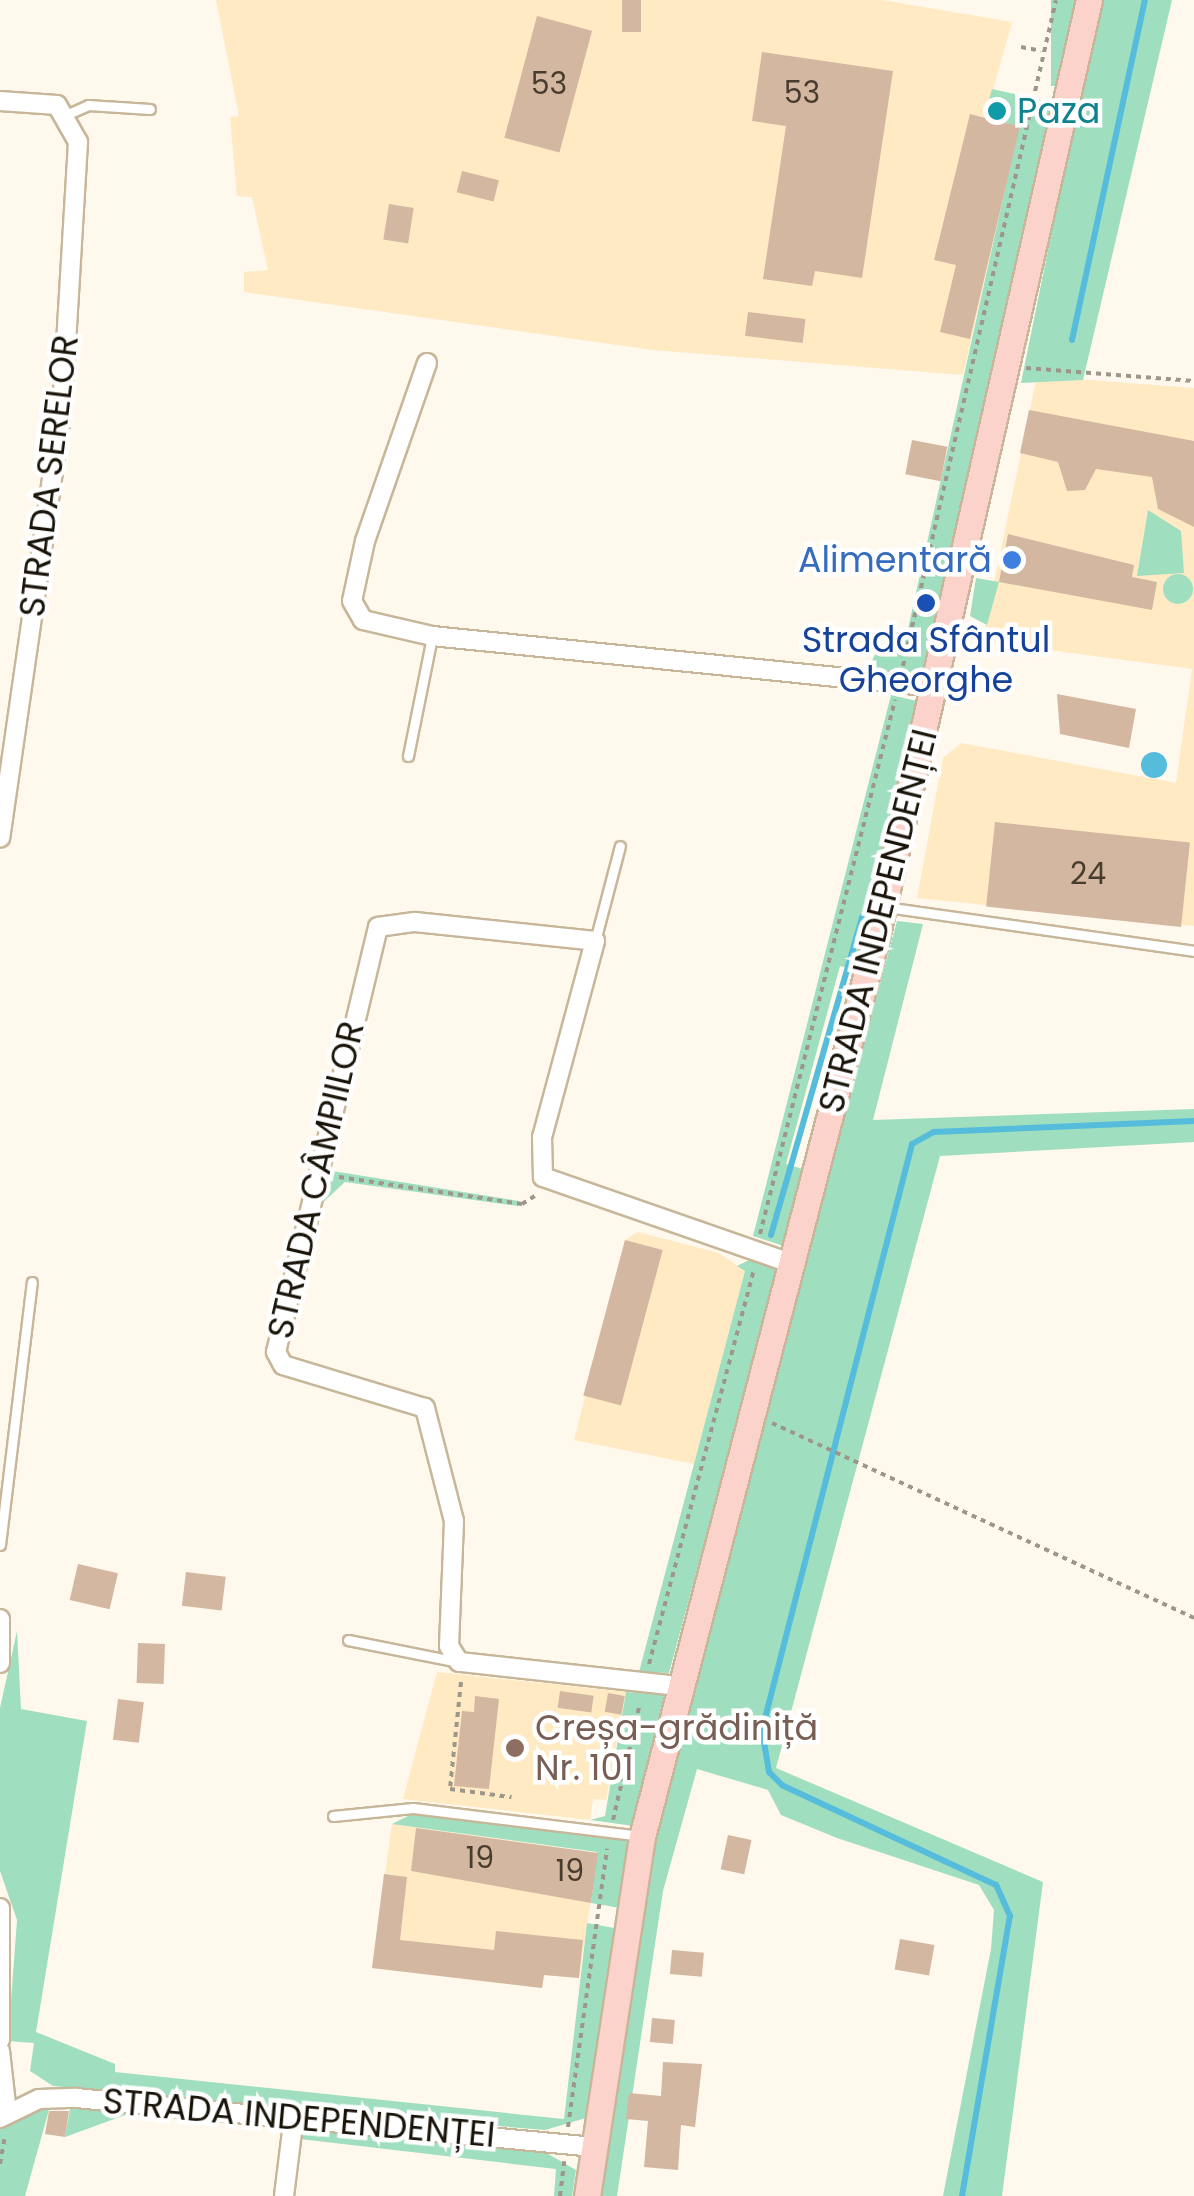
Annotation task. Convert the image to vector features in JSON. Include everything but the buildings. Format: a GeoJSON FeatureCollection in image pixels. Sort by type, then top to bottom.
{"type":"FeatureCollection","features":[{"type":"Feature","properties":{"kind":"main road","name":"STRADA INDEPENDENȚEI"},"geometry":{"type":"LineString","coordinates":[[587,2196],[642,1836],[884,906],[1089,0]]}},
{"type":"Feature","properties":{"kind":"street"},"geometry":{"type":"LineString","coordinates":[[0,101],[42,100],[68,114]]}},
{"type":"Feature","properties":{"kind":"street","name":"STRADA SERELOR"},"geometry":{"type":"LineString","coordinates":[[0,838],[62,409],[78,142],[68,114]]}},
{"type":"Feature","properties":{"kind":"street"},"geometry":{"type":"LineString","coordinates":[[427,364],[352,601],[363,620],[432,636],[935,687]]}},
{"type":"Feature","properties":{"kind":"street","name":"STRADA CÂMPIILOR"},"geometry":{"type":"LineString","coordinates":[[459,1662],[449,1646],[454,1521],[424,1408],[283,1365],[276,1352],[378,927],[416,922],[595,942]]}},
{"type":"Feature","properties":{"kind":"street"},"geometry":{"type":"LineString","coordinates":[[595,942],[538,1154],[551,1185],[790,1262]]}},
{"type":"Feature","properties":{"kind":"street"},"geometry":{"type":"LineString","coordinates":[[0,1619],[0,1663]]}},
{"type":"Feature","properties":{"kind":"street"},"geometry":{"type":"LineString","coordinates":[[459,1662],[678,1686]]}},
{"type":"Feature","properties":{"kind":"street"},"geometry":{"type":"LineString","coordinates":[[0,1908],[0,2040]]}},
{"type":"Feature","properties":{"kind":"street"},"geometry":{"type":"LineString","coordinates":[[0,2051],[4,2115]]}},
{"type":"Feature","properties":{"kind":"street","name":"STRADA INDEPENDENȚEI"},"geometry":{"type":"LineString","coordinates":[[4,2115],[56,2097],[294,2116],[594,2147]]}},
{"type":"Feature","properties":{"kind":"street"},"geometry":{"type":"LineString","coordinates":[[284,2196],[294,2116]]}},
{"type":"Feature","properties":{"kind":"lane"},"geometry":{"type":"LineString","coordinates":[[68,114],[88,105],[150,109]]}},
{"type":"Feature","properties":{"kind":"lane"},"geometry":{"type":"LineString","coordinates":[[408,756],[432,636]]}},
{"type":"Feature","properties":{"kind":"lane"},"geometry":{"type":"LineString","coordinates":[[595,942],[620,846]]}},
{"type":"Feature","properties":{"kind":"lane"},"geometry":{"type":"LineString","coordinates":[[884,906],[1194,951]]}},
{"type":"Feature","properties":{"kind":"lane"},"geometry":{"type":"LineString","coordinates":[[0,1545],[32,1282]]}},
{"type":"Feature","properties":{"kind":"lane"},"geometry":{"type":"LineString","coordinates":[[348,1640],[459,1662]]}},
{"type":"Feature","properties":{"kind":"lane"},"geometry":{"type":"LineString","coordinates":[[333,1816],[412,1808],[642,1836]]}},
{"type":"Feature","properties":{"kind":"path"},"geometry":{"type":"LineString","coordinates":[[560,2196],[610,1832],[899,684],[1056,0]]}},
{"type":"Feature","properties":{"kind":"path"},"geometry":{"type":"LineString","coordinates":[[1021,47],[1043,52]]}},
{"type":"Feature","properties":{"kind":"path"},"geometry":{"type":"LineString","coordinates":[[1007,367],[1194,380]]}},
{"type":"Feature","properties":{"kind":"path"},"geometry":{"type":"LineString","coordinates":[[317,1171],[522,1204],[551,1185]]}},
{"type":"Feature","properties":{"kind":"path"},"geometry":{"type":"LineString","coordinates":[[750,1413],[1194,1618]]}},
{"type":"Feature","properties":{"kind":"path"},"geometry":{"type":"LineString","coordinates":[[459,1662],[450,1789],[511,1796]]}},
{"type":"Feature","properties":{"kind":"shaded area"},"geometry":{"type":"Polygon","coordinates":[[[216,0],[882,0],[1012,22],[985,118],[1020,126],[963,375],[653,350],[244,292],[244,272],[268,270],[252,197],[237,196],[230,117],[239,116],[216,0]]]}},
{"type":"Feature","properties":{"kind":"shaded area"},"geometry":{"type":"Polygon","coordinates":[[[1037,376],[1194,388],[1194,926],[917,898],[943,758],[961,743],[1176,783],[1192,669],[982,641],[1037,376]]]}},
{"type":"Feature","properties":{"kind":"shaded area"},"geometry":{"type":"Polygon","coordinates":[[[638,1232],[719,1253],[745,1271],[694,1464],[574,1440],[625,1240],[638,1232]]]}},
{"type":"Feature","properties":{"kind":"shaded area","name":"Creșa-grădiniță Nr. 101"},"geometry":{"type":"Polygon","coordinates":[[[437,1672],[626,1692],[606,1800],[593,1799],[590,1820],[403,1799],[437,1672]]]}},
{"type":"Feature","properties":{"kind":"shaded area"},"geometry":{"type":"Polygon","coordinates":[[[392,1824],[598,1853],[579,1978],[544,1975],[542,1988],[372,1968],[392,1824]]]}},
{"type":"Feature","properties":{"kind":"green space"},"geometry":{"type":"Polygon","coordinates":[[[1051,0],[1077,0],[1077,86],[1051,86],[1051,0]]]}},
{"type":"Feature","properties":{"kind":"green space"},"geometry":{"type":"Polygon","coordinates":[[[1099,0],[1172,0],[1083,380],[1021,383],[1099,0]]]}},
{"type":"Feature","properties":{"kind":"green space"},"geometry":{"type":"Polygon","coordinates":[[[992,89],[1054,103],[925,678],[868,671],[878,647],[904,647],[1019,126],[1005,123],[1009,105],[989,100],[992,89]]]}},
{"type":"Feature","properties":{"kind":"green space"},"geometry":{"type":"Polygon","coordinates":[[[1148,510],[1181,531],[1184,573],[1137,576],[1148,510]]]}},
{"type":"Feature","properties":{"kind":"green space"},"geometry":{"type":"Polygon","coordinates":[[[1178,574],[1189,578],[1193,589],[1189,600],[1178,604],[1167,600],[1163,589],[1167,578],[1178,574]]]}},
{"type":"Feature","properties":{"kind":"green space"},"geometry":{"type":"Polygon","coordinates":[[[976,578],[999,582],[987,625],[970,616],[976,578]]]}},
{"type":"Feature","properties":{"kind":"green space"},"geometry":{"type":"Polygon","coordinates":[[[891,695],[921,702],[860,971],[840,966],[786,1164],[806,1170],[784,1246],[753,1236],[891,695]]]}},
{"type":"Feature","properties":{"kind":"green space"},"geometry":{"type":"Polygon","coordinates":[[[897,921],[923,924],[873,1120],[1194,1109],[1194,1142],[940,1156],[776,1768],[1043,1882],[1002,2196],[943,2196],[991,1949],[994,1910],[979,1885],[837,1838],[781,1815],[768,1790],[697,1769],[663,1891],[617,2196],[594,2196],[670,1760],[897,921]]]}},
{"type":"Feature","properties":{"kind":"green space"},"geometry":{"type":"Polygon","coordinates":[[[326,1170],[519,1201],[518,1206],[345,1182],[317,1208],[326,1170]]]}},
{"type":"Feature","properties":{"kind":"green space"},"geometry":{"type":"Polygon","coordinates":[[[749,1260],[778,1270],[669,1673],[639,1672],[745,1271],[737,1266],[749,1260]]]}},
{"type":"Feature","properties":{"kind":"green space"},"geometry":{"type":"Polygon","coordinates":[[[17,1631],[21,1709],[87,1721],[36,2032],[115,2064],[115,2072],[564,2119],[587,1923],[614,1928],[586,2118],[545,2130],[412,2119],[53,2086],[30,2071],[34,2043],[8,2041],[17,1920],[0,1871],[0,1708],[17,1631]]]}},
{"type":"Feature","properties":{"kind":"green space"},"geometry":{"type":"Polygon","coordinates":[[[626,1692],[664,1695],[634,1826],[590,1820],[605,1816],[626,1692]]]}},
{"type":"Feature","properties":{"kind":"green space"},"geometry":{"type":"Polygon","coordinates":[[[412,1814],[631,1839],[620,1908],[591,1903],[597,1852],[392,1824],[412,1814]]]}},
{"type":"Feature","properties":{"kind":"green space"},"geometry":{"type":"Polygon","coordinates":[[[50,2106],[25,2196],[0,2196],[0,2129],[50,2106]]]}},
{"type":"Feature","properties":{"kind":"green space"},"geometry":{"type":"Polygon","coordinates":[[[120,2108],[128,2114],[65,2137],[70,2109],[120,2108]]]}},
{"type":"Feature","properties":{"kind":"green space"},"geometry":{"type":"Polygon","coordinates":[[[307,2126],[543,2151],[576,2170],[572,2196],[554,2196],[556,2169],[300,2139],[307,2126]]]}},
{"type":"Feature","properties":{"kind":"water"},"geometry":{"type":"Polygon","coordinates":[[[1154,752],[1163,756],[1167,765],[1163,774],[1154,778],[1145,774],[1141,765],[1145,756],[1154,752]]]}},
{"type":"Feature","properties":{"kind":"waterway"},"geometry":{"type":"LineString","coordinates":[[1072,340],[1145,0]]}},
{"type":"Feature","properties":{"kind":"waterway"},"geometry":{"type":"LineString","coordinates":[[771,1235],[862,917]]}},
{"type":"Feature","properties":{"kind":"waterway"},"geometry":{"type":"LineString","coordinates":[[962,2196],[1010,1916],[996,1885],[782,1785],[769,1772],[762,1730],[912,1144],[934,1132],[1194,1121]]}},
{"type":"Feature","properties":{"kind":"place","name":"Paza"},"geometry":{"type":"Point","coordinates":[997,111]}},
{"type":"Feature","properties":{"kind":"place","name":"Alimentară"},"geometry":{"type":"Point","coordinates":[1012,560]}},
{"type":"Feature","properties":{"kind":"place","name":"Strada Sfântul Gheorghe"},"geometry":{"type":"Point","coordinates":[926,603]}},
{"type":"Feature","properties":{"kind":"place","name":"Creșa-grădiniță Nr. 101"},"geometry":{"type":"Point","coordinates":[515,1748]}}]}
